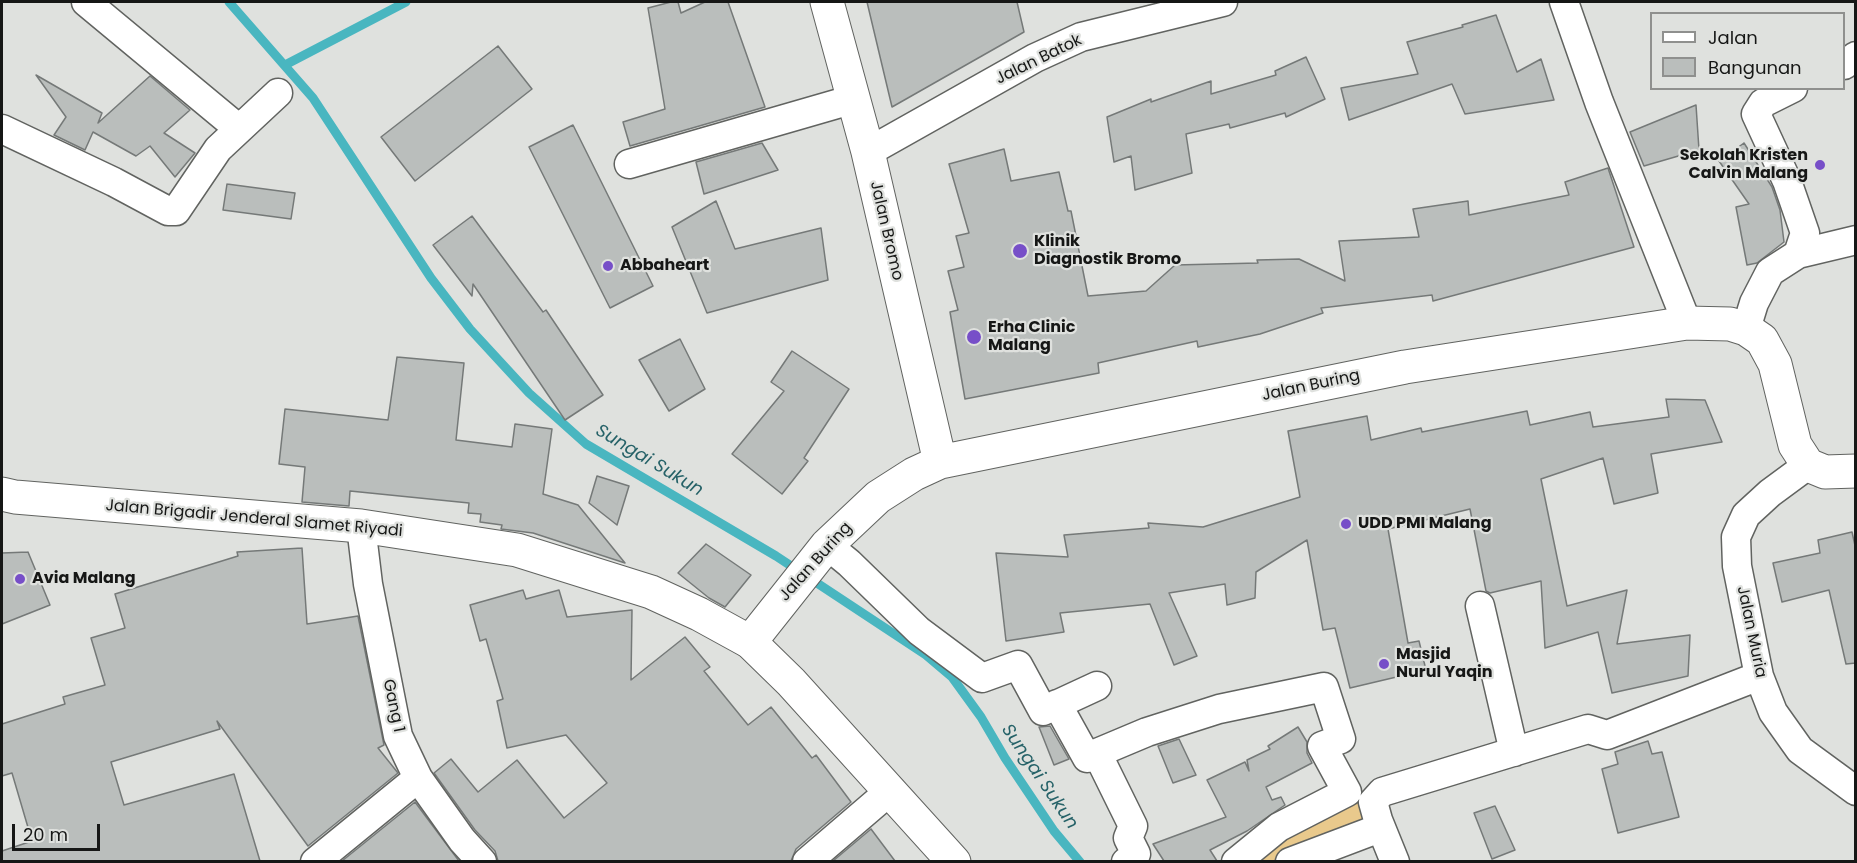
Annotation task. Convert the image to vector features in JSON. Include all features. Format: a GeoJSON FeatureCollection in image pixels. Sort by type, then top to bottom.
{"type":"FeatureCollection","features":[{"type":"Feature","properties":{"kind":"street"},"geometry":{"type":"LineString","coordinates":[[86,2],[239,129]]}},
{"type":"Feature","properties":{"kind":"street","name":"Jalan Bromo"},"geometry":{"type":"LineString","coordinates":[[827,2],[868,152],[940,462]]}},
{"type":"Feature","properties":{"kind":"street","name":"Jalan Batok"},"geometry":{"type":"LineString","coordinates":[[868,152],[1035,58],[1081,37],[1223,2]]}},
{"type":"Feature","properties":{"kind":"street"},"geometry":{"type":"LineString","coordinates":[[1564,2],[1599,102],[1687,323]]}},
{"type":"Feature","properties":{"kind":"street"},"geometry":{"type":"LineString","coordinates":[[1789,90],[1763,103],[1756,114],[1787,182],[1805,233],[1798,254]]}},
{"type":"Feature","properties":{"kind":"street"},"geometry":{"type":"LineString","coordinates":[[2,129],[114,182],[168,211],[176,211],[218,148],[278,93]]}},
{"type":"Feature","properties":{"kind":"street"},"geometry":{"type":"LineString","coordinates":[[629,164],[854,99]]}},
{"type":"Feature","properties":{"kind":"street"},"geometry":{"type":"LineString","coordinates":[[1856,240],[1798,254],[1770,272],[1754,303],[1746,329],[1762,340],[1775,364],[1795,445],[1808,465],[1825,472],[1856,471]]}},
{"type":"Feature","properties":{"kind":"street","name":"Jalan Buring"},"geometry":{"type":"LineString","coordinates":[[750,642],[820,553],[878,497],[914,474],[940,462],[1405,367],[1687,323],[1730,324],[1746,329]]}},
{"type":"Feature","properties":{"kind":"street","name":"Jalan Muria"},"geometry":{"type":"LineString","coordinates":[[1808,465],[1770,493],[1746,516],[1736,537],[1737,566],[1759,676],[1773,712],[1800,750],[1856,791]]}},
{"type":"Feature","properties":{"kind":"street","name":"Jalan Brigadir Jenderal Slamet Riyadi"},"geometry":{"type":"LineString","coordinates":[[6,497],[361,526],[517,550],[594,572],[651,592],[699,614],[750,642],[791,682],[954,861]]}},
{"type":"Feature","properties":{"kind":"street","name":"Gang 1"},"geometry":{"type":"LineString","coordinates":[[361,526],[368,584],[398,736],[418,778],[462,840],[482,861]]}},
{"type":"Feature","properties":{"kind":"street"},"geometry":{"type":"LineString","coordinates":[[820,553],[849,563],[919,631],[982,678],[1018,665],[1043,711],[1097,686]]}},
{"type":"Feature","properties":{"kind":"street"},"geometry":{"type":"LineString","coordinates":[[1480,606],[1514,752]]}},
{"type":"Feature","properties":{"kind":"street"},"geometry":{"type":"LineString","coordinates":[[1395,861],[1380,828],[1373,802],[1382,792],[1588,729],[1607,735],[1759,676]]}},
{"type":"Feature","properties":{"kind":"street"},"geometry":{"type":"LineString","coordinates":[[1057,704],[1087,759],[1147,732],[1219,709],[1324,687],[1341,739],[1322,746],[1347,792],[1279,827],[1236,861]]}},
{"type":"Feature","properties":{"kind":"street"},"geometry":{"type":"LineString","coordinates":[[1097,753],[1133,826],[1128,838],[1136,854],[1125,861]]}},
{"type":"Feature","properties":{"kind":"street"},"geometry":{"type":"LineString","coordinates":[[315,861],[418,778]]}},
{"type":"Feature","properties":{"kind":"street"},"geometry":{"type":"LineString","coordinates":[[807,861],[891,790]]}},
{"type":"Feature","properties":{"kind":"street"},"geometry":{"type":"LineString","coordinates":[[1290,861],[1380,828]]}},
{"type":"Feature","properties":{"kind":"shaded area"},"geometry":{"type":"Polygon","coordinates":[[[1358,795],[1367,826],[1282,861],[1242,862],[1358,795]]]}},
{"type":"Feature","properties":{"kind":"building"},"geometry":{"type":"Polygon","coordinates":[[[678,2],[681,13],[705,2],[728,2],[765,107],[630,146],[623,122],[665,109],[648,8],[678,2]]]}},
{"type":"Feature","properties":{"kind":"building"},"geometry":{"type":"Polygon","coordinates":[[[867,2],[1017,2],[1024,32],[892,107],[867,2]]]}},
{"type":"Feature","properties":{"kind":"building"},"geometry":{"type":"Polygon","coordinates":[[[1496,15],[1517,72],[1541,59],[1554,100],[1465,114],[1452,84],[1349,120],[1341,88],[1418,74],[1407,42],[1463,27],[1462,25],[1496,15]]]}},
{"type":"Feature","properties":{"kind":"building"},"geometry":{"type":"Polygon","coordinates":[[[498,46],[532,89],[415,181],[381,137],[498,46]]]}},
{"type":"Feature","properties":{"kind":"building"},"geometry":{"type":"Polygon","coordinates":[[[1306,57],[1325,99],[1286,117],[1285,113],[1230,128],[1229,124],[1186,134],[1192,173],[1135,190],[1131,156],[1114,162],[1107,117],[1151,99],[1151,102],[1211,81],[1211,94],[1276,75],[1275,71],[1306,57]]]}},
{"type":"Feature","properties":{"kind":"building"},"geometry":{"type":"Polygon","coordinates":[[[36,75],[102,113],[98,123],[150,76],[190,110],[164,133],[195,153],[175,177],[150,146],[136,156],[93,132],[85,150],[54,135],[66,117],[36,75]]]}},
{"type":"Feature","properties":{"kind":"building"},"geometry":{"type":"Polygon","coordinates":[[[1696,105],[1699,150],[1644,166],[1630,132],[1696,105]]]}},
{"type":"Feature","properties":{"kind":"building"},"geometry":{"type":"Polygon","coordinates":[[[573,125],[653,286],[610,308],[529,147],[573,125]]]}},
{"type":"Feature","properties":{"kind":"building"},"geometry":{"type":"Polygon","coordinates":[[[762,143],[778,170],[704,194],[696,162],[762,143]]]}},
{"type":"Feature","properties":{"kind":"building"},"geometry":{"type":"Polygon","coordinates":[[[1744,143],[1772,187],[1780,210],[1784,242],[1757,263],[1747,265],[1736,207],[1749,204],[1719,161],[1744,143]]]}},
{"type":"Feature","properties":{"kind":"building"},"geometry":{"type":"Polygon","coordinates":[[[1004,149],[1011,181],[1059,172],[1068,211],[1071,211],[1088,296],[1146,291],[1175,265],[1258,263],[1257,260],[1299,259],[1345,281],[1339,241],[1419,237],[1413,209],[1468,201],[1469,215],[1569,195],[1565,182],[1608,168],[1634,247],[1433,301],[1432,295],[1321,308],[1323,313],[1260,334],[1198,347],[1197,341],[1098,363],[1099,373],[965,399],[950,312],[958,310],[948,271],[964,267],[956,236],[969,233],[949,164],[1004,149]]]}},
{"type":"Feature","properties":{"kind":"building"},"geometry":{"type":"Polygon","coordinates":[[[227,184],[295,193],[291,219],[223,210],[227,184]]]}},
{"type":"Feature","properties":{"kind":"building"},"geometry":{"type":"Polygon","coordinates":[[[716,201],[735,249],[821,228],[828,280],[707,313],[672,227],[716,201]]]}},
{"type":"Feature","properties":{"kind":"building"},"geometry":{"type":"Polygon","coordinates":[[[472,216],[543,312],[546,310],[603,395],[565,420],[473,284],[472,296],[433,245],[472,216]]]}},
{"type":"Feature","properties":{"kind":"building"},"geometry":{"type":"Polygon","coordinates":[[[680,339],[705,389],[669,411],[639,360],[680,339]]]}},
{"type":"Feature","properties":{"kind":"building"},"geometry":{"type":"Polygon","coordinates":[[[792,351],[849,389],[804,458],[808,461],[782,494],[732,454],[784,391],[771,382],[792,351]]]}},
{"type":"Feature","properties":{"kind":"building"},"geometry":{"type":"Polygon","coordinates":[[[397,357],[464,363],[456,440],[512,447],[515,424],[552,429],[543,494],[578,505],[625,563],[533,533],[501,529],[502,525],[480,522],[481,514],[468,513],[469,503],[350,491],[349,506],[302,502],[305,467],[279,464],[285,409],[388,420],[397,357]]]}},
{"type":"Feature","properties":{"kind":"building"},"geometry":{"type":"Polygon","coordinates":[[[1666,399],[1705,400],[1722,442],[1651,454],[1658,493],[1614,504],[1603,458],[1541,479],[1567,606],[1627,590],[1617,644],[1690,635],[1688,676],[1612,693],[1598,632],[1545,648],[1541,581],[1490,593],[1486,591],[1470,509],[1388,529],[1408,643],[1419,641],[1426,670],[1350,688],[1335,628],[1323,630],[1307,540],[1256,572],[1255,598],[1227,605],[1225,584],[1169,593],[1197,656],[1174,665],[1150,604],[1060,613],[1064,632],[1006,641],[996,553],[1068,557],[1064,535],[1149,528],[1148,523],[1203,527],[1300,497],[1288,431],[1367,416],[1371,440],[1421,428],[1422,432],[1527,411],[1530,425],[1590,412],[1593,427],[1669,417],[1666,399]]]}},
{"type":"Feature","properties":{"kind":"building"},"geometry":{"type":"Polygon","coordinates":[[[597,476],[629,486],[617,525],[589,503],[597,476]]]}},
{"type":"Feature","properties":{"kind":"building"},"geometry":{"type":"Polygon","coordinates":[[[1852,532],[1856,550],[1856,663],[1846,664],[1829,590],[1782,602],[1773,563],[1820,553],[1818,540],[1852,532]]]}},
{"type":"Feature","properties":{"kind":"building"},"geometry":{"type":"Polygon","coordinates":[[[706,544],[751,575],[725,607],[709,598],[678,573],[706,544]]]}},
{"type":"Feature","properties":{"kind":"building"},"geometry":{"type":"Polygon","coordinates":[[[302,548],[307,624],[358,616],[384,745],[378,748],[398,773],[308,846],[217,721],[220,729],[111,762],[124,805],[234,774],[260,861],[2,861],[2,851],[32,841],[12,773],[2,776],[2,724],[65,704],[63,697],[105,685],[91,638],[125,628],[115,594],[238,556],[237,552],[302,548]]]}},
{"type":"Feature","properties":{"kind":"building","name":"Avia Malang"},"geometry":{"type":"Polygon","coordinates":[[[28,552],[50,605],[2,624],[2,553],[28,552]]]}},
{"type":"Feature","properties":{"kind":"building"},"geometry":{"type":"Polygon","coordinates":[[[523,590],[526,599],[559,590],[567,617],[632,610],[631,680],[685,637],[710,667],[704,671],[748,725],[771,707],[812,758],[816,755],[851,802],[796,849],[791,861],[498,861],[495,851],[475,830],[434,773],[451,759],[478,792],[517,760],[564,818],[607,783],[566,735],[507,748],[497,701],[503,699],[486,639],[480,641],[470,605],[523,590]]]}},
{"type":"Feature","properties":{"kind":"building"},"geometry":{"type":"Polygon","coordinates":[[[1050,726],[1069,759],[1054,765],[1039,727],[1050,726]]]}},
{"type":"Feature","properties":{"kind":"building"},"geometry":{"type":"Polygon","coordinates":[[[1298,727],[1307,742],[1307,753],[1312,763],[1266,787],[1272,800],[1281,797],[1285,805],[1247,831],[1210,850],[1217,861],[1164,861],[1153,844],[1226,817],[1207,780],[1245,762],[1249,771],[1247,760],[1270,749],[1268,746],[1298,727]]]}},
{"type":"Feature","properties":{"kind":"building"},"geometry":{"type":"Polygon","coordinates":[[[1179,739],[1196,775],[1173,783],[1158,746],[1179,739]]]}},
{"type":"Feature","properties":{"kind":"building"},"geometry":{"type":"Polygon","coordinates":[[[1648,741],[1652,754],[1662,752],[1679,817],[1618,833],[1602,769],[1618,764],[1615,752],[1648,741]]]}},
{"type":"Feature","properties":{"kind":"building"},"geometry":{"type":"Polygon","coordinates":[[[415,802],[459,861],[342,861],[415,802]]]}},
{"type":"Feature","properties":{"kind":"building"},"geometry":{"type":"Polygon","coordinates":[[[1495,806],[1515,850],[1492,859],[1474,813],[1495,806]]]}},
{"type":"Feature","properties":{"kind":"building"},"geometry":{"type":"Polygon","coordinates":[[[871,829],[895,861],[833,861],[871,829]]]}},
{"type":"Feature","properties":{"kind":"waterway","name":"Sungai Sukun"},"geometry":{"type":"LineString","coordinates":[[229,2],[313,98],[431,278],[470,329],[529,393],[586,444],[776,556],[926,655],[952,677],[981,717],[1005,758],[1054,831],[1080,862]]}},
{"type":"Feature","properties":{"kind":"waterway"},"geometry":{"type":"LineString","coordinates":[[285,65],[406,2]]}},
{"type":"Feature","properties":{"kind":"place","name":"Sekolah Kristen Calvin Malang"},"geometry":{"type":"Point","coordinates":[1820,165]}},
{"type":"Feature","properties":{"kind":"place","name":"Klinik Diagnostik Bromo"},"geometry":{"type":"Point","coordinates":[1020,251]}},
{"type":"Feature","properties":{"kind":"place","name":"Abbaheart"},"geometry":{"type":"Point","coordinates":[608,266]}},
{"type":"Feature","properties":{"kind":"place","name":"Erha Clinic Malang"},"geometry":{"type":"Point","coordinates":[974,337]}},
{"type":"Feature","properties":{"kind":"place","name":"UDD PMI Malang"},"geometry":{"type":"Point","coordinates":[1346,524]}},
{"type":"Feature","properties":{"kind":"place","name":"Avia Malang"},"geometry":{"type":"Point","coordinates":[20,579]}},
{"type":"Feature","properties":{"kind":"place","name":"Masjid Nurul Yaqin"},"geometry":{"type":"Point","coordinates":[1384,664]}}]}
